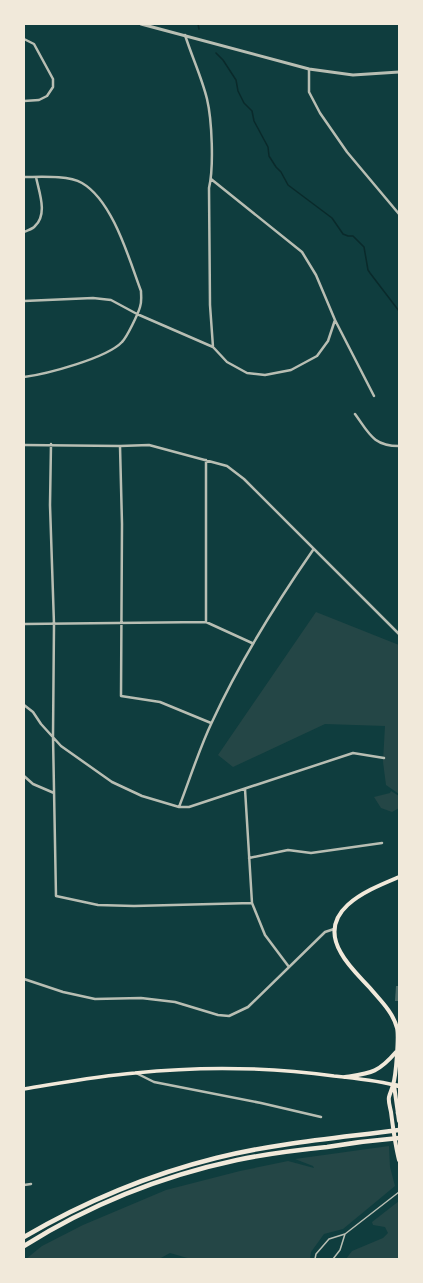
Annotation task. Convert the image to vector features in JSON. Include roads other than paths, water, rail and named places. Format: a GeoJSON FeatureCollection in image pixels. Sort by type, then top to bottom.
{"type":"FeatureCollection","features":[{"type":"Feature","properties":{"kind":"highway"},"geometry":{"type":"LineString","coordinates":[[24,1237],[56,1219],[108,1194],[199,1162],[267,1148],[399,1130]]}},
{"type":"Feature","properties":{"kind":"highway"},"geometry":{"type":"LineString","coordinates":[[24,1246],[60,1225],[94,1208],[182,1174],[219,1164],[262,1156],[399,1138]]}},
{"type":"Feature","properties":{"kind":"main road"},"geometry":{"type":"LineString","coordinates":[[399,877],[361,895],[346,905],[338,916],[334,929],[337,945],[341,954],[389,1012],[396,1025],[398,1037],[396,1052],[396,1086],[399,1121]]}},
{"type":"Feature","properties":{"kind":"main road"},"geometry":{"type":"LineString","coordinates":[[345,1077],[376,1071],[385,1065],[396,1052]]}},
{"type":"Feature","properties":{"kind":"main road"},"geometry":{"type":"LineString","coordinates":[[24,1089],[135,1072],[240,1069],[290,1071],[345,1077],[396,1086]]}},
{"type":"Feature","properties":{"kind":"main road"},"geometry":{"type":"LineString","coordinates":[[396,1086],[389,1097],[399,1160]]}},
{"type":"Feature","properties":{"kind":"street"},"geometry":{"type":"LineString","coordinates":[[140,24],[309,69],[353,75],[399,72]]}},
{"type":"Feature","properties":{"kind":"street"},"geometry":{"type":"LineString","coordinates":[[185,35],[208,100],[211,129],[211,179],[209,188],[210,290],[213,347]]}},
{"type":"Feature","properties":{"kind":"street"},"geometry":{"type":"LineString","coordinates":[[24,39],[34,44],[53,79],[53,87],[47,96],[39,100],[24,101]]}},
{"type":"Feature","properties":{"kind":"street"},"geometry":{"type":"LineString","coordinates":[[309,69],[309,92],[320,113],[347,152],[399,214]]}},
{"type":"Feature","properties":{"kind":"street"},"geometry":{"type":"LineString","coordinates":[[24,177],[60,178],[81,182],[95,193],[109,210],[141,291],[141,306],[122,341],[112,350],[39,375],[24,377]]}},
{"type":"Feature","properties":{"kind":"street"},"geometry":{"type":"LineString","coordinates":[[24,232],[35,227],[42,218],[42,208],[36,177]]}},
{"type":"Feature","properties":{"kind":"street"},"geometry":{"type":"LineString","coordinates":[[211,179],[302,252],[316,275],[335,320],[374,396]]}},
{"type":"Feature","properties":{"kind":"street"},"geometry":{"type":"LineString","coordinates":[[24,301],[93,298],[110,300],[137,314],[213,347],[226,362],[247,373],[265,376],[291,370],[317,356],[328,341],[335,320]]}},
{"type":"Feature","properties":{"kind":"street"},"geometry":{"type":"LineString","coordinates":[[355,414],[372,438],[390,446],[399,446]]}},
{"type":"Feature","properties":{"kind":"street"},"geometry":{"type":"LineString","coordinates":[[51,444],[50,505],[54,624],[53,736],[56,896],[98,905],[142,906],[252,903]]}},
{"type":"Feature","properties":{"kind":"street"},"geometry":{"type":"LineString","coordinates":[[24,445],[149,445],[227,466],[244,480],[399,634]]}},
{"type":"Feature","properties":{"kind":"street"},"geometry":{"type":"LineString","coordinates":[[120,446],[122,524],[121,696],[160,702],[211,723]]}},
{"type":"Feature","properties":{"kind":"street"},"geometry":{"type":"LineString","coordinates":[[206,460],[206,622]]}},
{"type":"Feature","properties":{"kind":"street"},"geometry":{"type":"LineString","coordinates":[[179,807],[211,723],[252,644],[287,587],[313,550]]}},
{"type":"Feature","properties":{"kind":"street"},"geometry":{"type":"LineString","coordinates":[[24,624],[206,622],[252,644]]}},
{"type":"Feature","properties":{"kind":"street"},"geometry":{"type":"LineString","coordinates":[[24,705],[33,712],[41,724],[61,746],[112,782],[142,796],[179,807],[189,807],[353,753],[384,758]]}},
{"type":"Feature","properties":{"kind":"street"},"geometry":{"type":"LineString","coordinates":[[24,776],[33,784],[54,793]]}},
{"type":"Feature","properties":{"kind":"street"},"geometry":{"type":"LineString","coordinates":[[245,789],[252,903],[265,935],[289,968]]}},
{"type":"Feature","properties":{"kind":"street"},"geometry":{"type":"LineString","coordinates":[[249,858],[288,850],[311,853],[382,843]]}},
{"type":"Feature","properties":{"kind":"street"},"geometry":{"type":"LineString","coordinates":[[24,979],[63,992],[95,999],[141,998],[175,1002],[218,1015],[229,1016],[248,1007],[325,932],[334,929]]}},
{"type":"Feature","properties":{"kind":"street"},"geometry":{"type":"LineString","coordinates":[[135,1072],[147,1080],[154,1082],[267,1104],[321,1117]]}},
{"type":"Feature","properties":{"kind":"street"},"geometry":{"type":"LineString","coordinates":[[24,1185],[31,1184]]}},
{"type":"Feature","properties":{"kind":"lane"},"geometry":{"type":"LineString","coordinates":[[316,1259],[316,1254],[329,1239],[345,1234],[399,1192]]}},
{"type":"Feature","properties":{"kind":"lane"},"geometry":{"type":"LineString","coordinates":[[333,1259],[340,1250],[345,1234]]}},
{"type":"Feature","properties":{"kind":"waterway"},"geometry":{"type":"LineString","coordinates":[[198,24],[199,29]]}},
{"type":"Feature","properties":{"kind":"waterway"},"geometry":{"type":"LineString","coordinates":[[216,53],[223,60],[236,80],[238,91],[244,103],[252,111],[254,121],[268,147],[269,156],[281,172],[288,185],[332,218],[343,234],[353,236],[364,247],[368,270],[399,311]]}}]}
